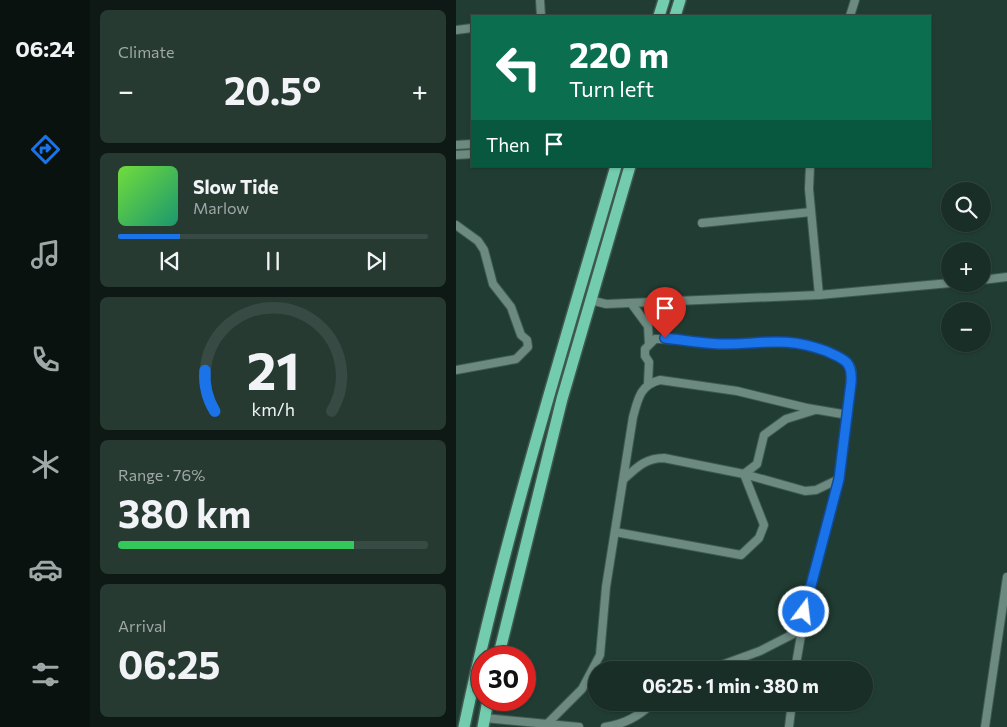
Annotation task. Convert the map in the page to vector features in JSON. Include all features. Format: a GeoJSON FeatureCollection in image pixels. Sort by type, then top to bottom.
{"type":"FeatureCollection","features":[{"type":"Feature","properties":{"kind":"highway"},"geometry":{"type":"LineString","coordinates":[[659,15],[664,0]]}},
{"type":"Feature","properties":{"kind":"highway"},"geometry":{"type":"LineString","coordinates":[[675,15],[680,0]]}},
{"type":"Feature","properties":{"kind":"highway"},"geometry":{"type":"LineString","coordinates":[[464,727],[492,600],[512,523],[616,167]]}},
{"type":"Feature","properties":{"kind":"highway"},"geometry":{"type":"LineString","coordinates":[[501,646],[562,399],[630,167]]}},
{"type":"Feature","properties":{"kind":"street"},"geometry":{"type":"LineString","coordinates":[[540,0],[541,15]]}},
{"type":"Feature","properties":{"kind":"street"},"geometry":{"type":"LineString","coordinates":[[850,15],[855,0]]}},
{"type":"Feature","properties":{"kind":"street"},"geometry":{"type":"LineString","coordinates":[[456,30],[471,28]]}},
{"type":"Feature","properties":{"kind":"street"},"geometry":{"type":"LineString","coordinates":[[456,145],[471,144]]}},
{"type":"Feature","properties":{"kind":"street"},"geometry":{"type":"LineString","coordinates":[[456,155],[471,154]]}},
{"type":"Feature","properties":{"kind":"street"},"geometry":{"type":"LineString","coordinates":[[810,167],[811,212],[818,295]]}},
{"type":"Feature","properties":{"kind":"street"},"geometry":{"type":"LineString","coordinates":[[702,223],[811,212]]}},
{"type":"Feature","properties":{"kind":"street"},"geometry":{"type":"LineString","coordinates":[[456,225],[478,240],[484,250],[493,284],[511,307],[521,334],[527,340],[528,347],[516,359],[456,370]]}},
{"type":"Feature","properties":{"kind":"street"},"geometry":{"type":"LineString","coordinates":[[991,279],[1007,277]]}},
{"type":"Feature","properties":{"kind":"street"},"geometry":{"type":"LineString","coordinates":[[590,300],[606,304],[818,295],[941,284]]}},
{"type":"Feature","properties":{"kind":"street"},"geometry":{"type":"LineString","coordinates":[[631,302],[648,326],[649,344]]}},
{"type":"Feature","properties":{"kind":"street"},"geometry":{"type":"LineString","coordinates":[[648,384],[649,362],[645,356],[645,349],[656,339],[665,338],[721,344],[781,341],[820,349],[838,356],[850,365],[852,372],[848,415],[839,479],[801,630],[796,661]]}},
{"type":"Feature","properties":{"kind":"street"},"geometry":{"type":"LineString","coordinates":[[548,723],[582,689],[597,663],[601,648],[606,588],[633,417],[640,391],[648,384],[660,380],[737,391],[816,410],[848,415]]}},
{"type":"Feature","properties":{"kind":"street"},"geometry":{"type":"LineString","coordinates":[[744,474],[757,464],[764,435],[786,419],[816,410]]}},
{"type":"Feature","properties":{"kind":"street"},"geometry":{"type":"LineString","coordinates":[[624,479],[643,462],[653,458],[664,458],[744,474],[805,491],[816,490],[839,479]]}},
{"type":"Feature","properties":{"kind":"street"},"geometry":{"type":"LineString","coordinates":[[615,532],[741,555],[759,538],[764,525],[744,474]]}},
{"type":"Feature","properties":{"kind":"street"},"geometry":{"type":"LineString","coordinates":[[985,727],[1003,635],[1007,577]]}},
{"type":"Feature","properties":{"kind":"street"},"geometry":{"type":"LineString","coordinates":[[733,661],[760,651],[801,630]]}},
{"type":"Feature","properties":{"kind":"street"},"geometry":{"type":"LineString","coordinates":[[605,727],[633,719],[643,711]]}},
{"type":"Feature","properties":{"kind":"street"},"geometry":{"type":"LineString","coordinates":[[789,727],[791,711]]}},
{"type":"Feature","properties":{"kind":"street"},"geometry":{"type":"LineString","coordinates":[[484,723],[522,725],[548,723],[579,727]]}},
{"type":"Feature","properties":{"kind":"route"},"geometry":{"type":"LineString","coordinates":[[665,338],[721,344],[756,341],[790,342],[820,349],[838,356],[850,365],[852,372],[851,383],[839,479],[804,612]]}}]}
